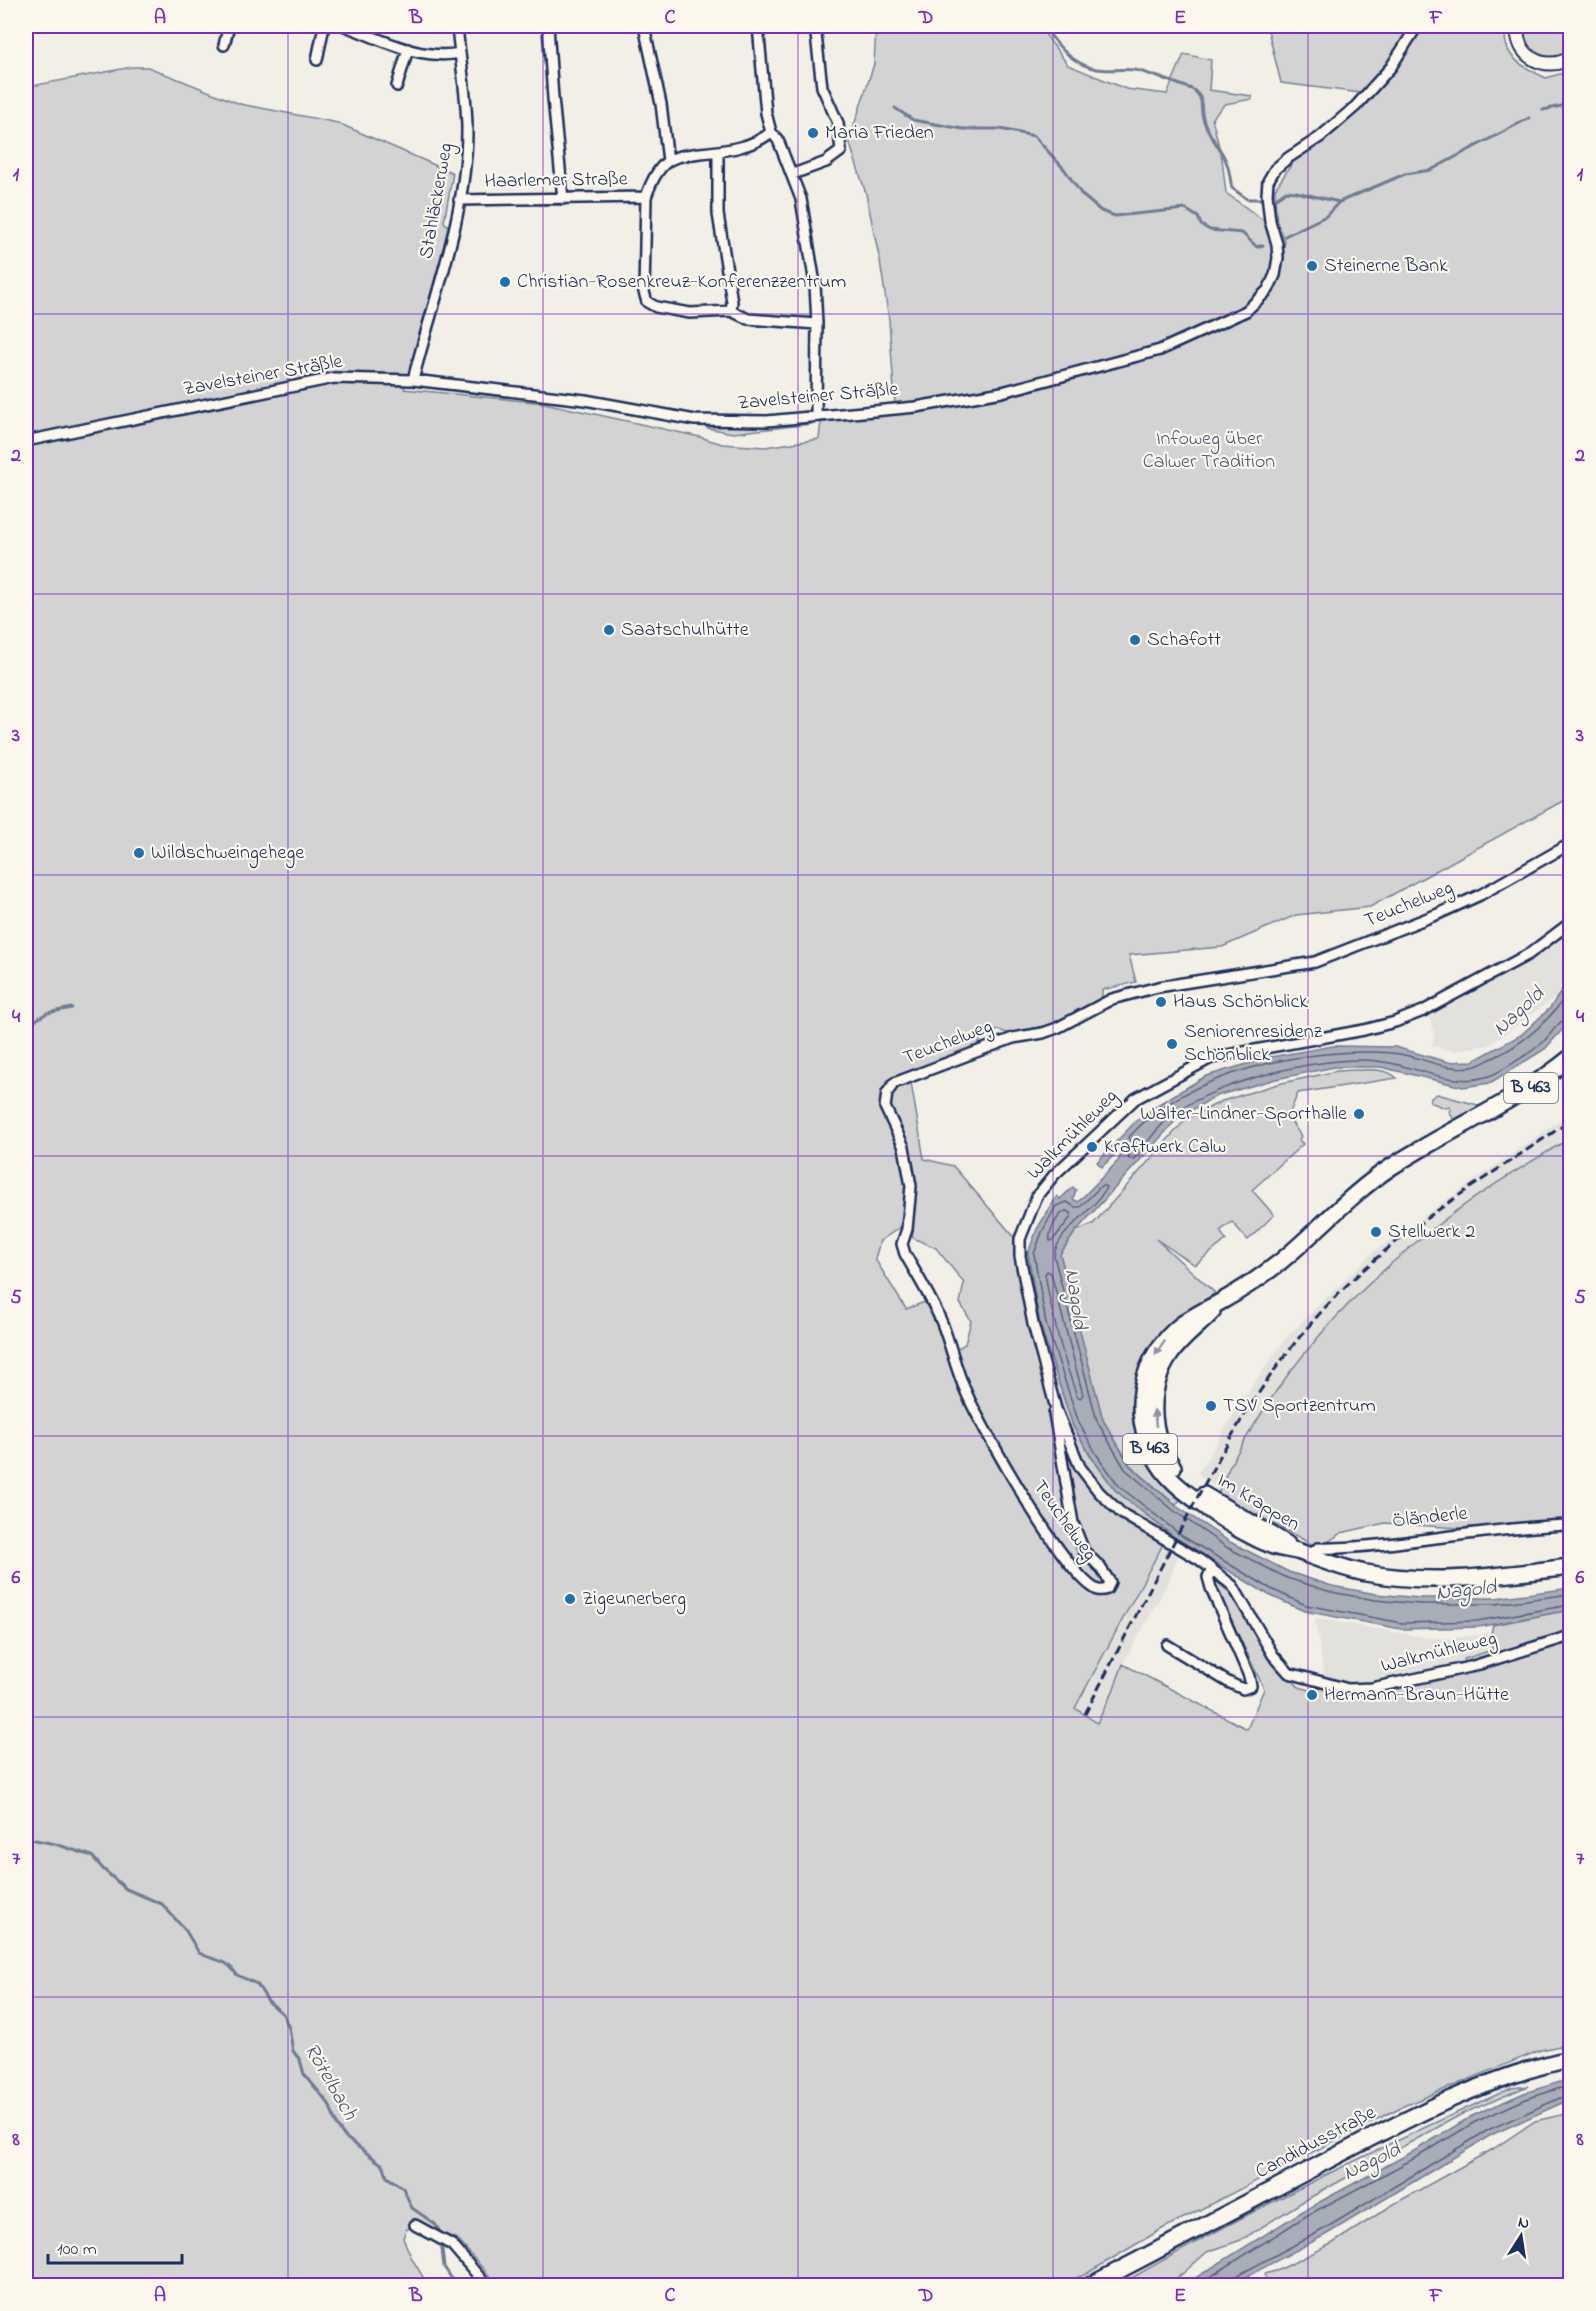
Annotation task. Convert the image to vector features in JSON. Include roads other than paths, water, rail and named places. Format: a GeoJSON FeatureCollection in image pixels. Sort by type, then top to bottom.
{"type":"FeatureCollection","features":[{"type":"Feature","properties":{"kind":"main road","name":"Im Krappen"},"geometry":{"type":"LineString","coordinates":[[1570,1058],[1530,1089],[1389,1168],[1280,1262],[1222,1301],[1170,1354],[1160,1372],[1153,1408],[1160,1444],[1179,1474],[1195,1489],[1275,1535],[1303,1554],[1367,1573],[1427,1579],[1501,1576],[1570,1567]]}},
{"type":"Feature","properties":{"kind":"main road","name":"Candidusstraße"},"geometry":{"type":"LineString","coordinates":[[1089,2286],[1419,2114],[1500,2079],[1570,2059]]}},
{"type":"Feature","properties":{"kind":"street"},"geometry":{"type":"LineString","coordinates":[[224,45],[230,26]]}},
{"type":"Feature","properties":{"kind":"street"},"geometry":{"type":"LineString","coordinates":[[317,60],[324,26]]}},
{"type":"Feature","properties":{"kind":"street"},"geometry":{"type":"LineString","coordinates":[[345,26],[368,30],[408,49],[445,55],[460,53]]}},
{"type":"Feature","properties":{"kind":"street","name":"Stahläckerweg"},"geometry":{"type":"LineString","coordinates":[[413,380],[439,289],[465,169],[467,130],[457,26]]}},
{"type":"Feature","properties":{"kind":"street"},"geometry":{"type":"LineString","coordinates":[[548,26],[562,199]]}},
{"type":"Feature","properties":{"kind":"street"},"geometry":{"type":"LineString","coordinates":[[644,26],[657,82],[668,161],[680,156],[718,151],[764,138],[771,132]]}},
{"type":"Feature","properties":{"kind":"street"},"geometry":{"type":"LineString","coordinates":[[758,26],[763,98],[771,132],[778,140],[801,199],[815,284],[816,417]]}},
{"type":"Feature","properties":{"kind":"street"},"geometry":{"type":"LineString","coordinates":[[792,174],[826,162],[841,150],[838,123],[822,87],[815,26]]}},
{"type":"Feature","properties":{"kind":"street","name":"Zavelsteiner Sträßle"},"geometry":{"type":"LineString","coordinates":[[26,441],[334,378],[413,380],[585,400],[704,420],[767,421],[916,407],[1002,392],[1160,350],[1246,311],[1268,290],[1275,275],[1278,258],[1277,244],[1270,221],[1268,181],[1288,158],[1320,136],[1356,106],[1391,67],[1417,26]]}},
{"type":"Feature","properties":{"kind":"street"},"geometry":{"type":"LineString","coordinates":[[1518,26],[1519,40],[1523,50],[1531,58],[1552,65],[1570,58]]}},
{"type":"Feature","properties":{"kind":"street"},"geometry":{"type":"LineString","coordinates":[[397,86],[408,49]]}},
{"type":"Feature","properties":{"kind":"street"},"geometry":{"type":"LineString","coordinates":[[718,151],[718,214],[732,302],[731,311]]}},
{"type":"Feature","properties":{"kind":"street","name":"Haarlemer Straße"},"geometry":{"type":"LineString","coordinates":[[459,200],[646,197],[650,185],[668,161]]}},
{"type":"Feature","properties":{"kind":"street"},"geometry":{"type":"LineString","coordinates":[[646,197],[644,292],[647,302],[656,307],[690,314],[731,311],[748,319],[817,324]]}},
{"type":"Feature","properties":{"kind":"street","name":"Teuchelweg"},"geometry":{"type":"LineString","coordinates":[[1056,1409],[1054,1413],[1073,1523],[1084,1551],[1100,1567],[1110,1582],[1107,1589],[1100,1590],[1076,1571],[1010,1474],[966,1393],[941,1321],[905,1254],[902,1244],[907,1229],[911,1186],[904,1147],[885,1107],[887,1093],[894,1083],[1013,1038],[1057,1028],[1112,999],[1168,985],[1315,962],[1438,914],[1480,895],[1570,844]]}},
{"type":"Feature","properties":{"kind":"street","name":"Walkmühleweg"},"geometry":{"type":"LineString","coordinates":[[1570,923],[1529,954],[1423,1011],[1395,1022],[1364,1030],[1211,1058],[1135,1100],[1048,1182],[1038,1196],[1020,1239],[1020,1256],[1033,1324],[1056,1409],[1080,1467],[1099,1492],[1121,1513],[1200,1560],[1233,1586],[1273,1655],[1290,1673],[1348,1689],[1372,1688],[1470,1667],[1570,1636]]}},
{"type":"Feature","properties":{"kind":"street","name":"Öländerle"},"geometry":{"type":"LineString","coordinates":[[1303,1554],[1318,1548],[1346,1549],[1507,1529],[1570,1525]]}},
{"type":"Feature","properties":{"kind":"street"},"geometry":{"type":"LineString","coordinates":[[1167,1645],[1228,1682],[1243,1689],[1251,1686],[1249,1676],[1208,1577],[1212,1570]]}},
{"type":"Feature","properties":{"kind":"street"},"geometry":{"type":"LineString","coordinates":[[415,2225],[452,2245],[487,2286]]}},
{"type":"Feature","properties":{"kind":"water"},"geometry":{"type":"Polygon","coordinates":[[[1570,978],[1570,1021],[1545,1049],[1490,1083],[1463,1087],[1381,1067],[1334,1067],[1276,1079],[1216,1096],[1178,1118],[1076,1231],[1060,1254],[1103,1420],[1130,1466],[1176,1506],[1230,1542],[1289,1572],[1332,1586],[1376,1594],[1420,1598],[1496,1598],[1570,1588],[1570,1610],[1478,1627],[1401,1629],[1304,1611],[1269,1595],[1179,1541],[1115,1490],[1092,1458],[1073,1426],[1040,1325],[1028,1253],[1037,1229],[1057,1196],[1060,1199],[1073,1187],[1076,1190],[1073,1199],[1078,1202],[1118,1161],[1127,1142],[1102,1167],[1097,1162],[1136,1121],[1159,1104],[1206,1076],[1271,1057],[1333,1046],[1395,1047],[1448,1062],[1473,1061],[1521,1035],[1550,1008],[1570,978]]]}},
{"type":"Feature","properties":{"kind":"water"},"geometry":{"type":"Polygon","coordinates":[[[1570,2079],[1570,2102],[1562,2103],[1491,2135],[1327,2234],[1231,2285],[1184,2285],[1303,2211],[1414,2151],[1472,2116],[1524,2093],[1570,2079]]]}},
{"type":"Feature","properties":{"kind":"waterway"},"geometry":{"type":"LineString","coordinates":[[1044,26],[1066,53],[1088,67],[1102,70],[1139,71],[1192,89],[1201,99],[1205,124],[1225,158],[1232,188],[1247,199],[1263,199]]}},
{"type":"Feature","properties":{"kind":"waterway"},"geometry":{"type":"LineString","coordinates":[[1543,110],[1570,104]]}},
{"type":"Feature","properties":{"kind":"waterway"},"geometry":{"type":"LineString","coordinates":[[895,108],[913,120],[963,129],[1000,129],[1034,136],[1065,170],[1082,195],[1101,211],[1115,216],[1185,209],[1198,217],[1201,225],[1210,230],[1242,233],[1257,247],[1263,245]]}},
{"type":"Feature","properties":{"kind":"waterway"},"geometry":{"type":"LineString","coordinates":[[1285,236],[1326,216],[1339,202],[1405,174],[1431,170],[1529,118]]}},
{"type":"Feature","properties":{"kind":"waterway"},"geometry":{"type":"LineString","coordinates":[[1276,198],[1286,191],[1339,202]]}},
{"type":"Feature","properties":{"kind":"waterway"},"geometry":{"type":"LineString","coordinates":[[26,1026],[47,1013],[72,1008]]}},
{"type":"Feature","properties":{"kind":"waterway","name":"Rötelbach"},"geometry":{"type":"LineString","coordinates":[[26,1838],[55,1844],[92,1856],[126,1889],[162,1904],[186,1931],[199,1953],[228,1965],[237,1975],[257,1984],[268,2001],[283,2014],[289,2028],[293,2051],[300,2060],[304,2074],[329,2104],[337,2126],[345,2137],[384,2166],[387,2177],[403,2188],[412,2208],[435,2224],[440,2232],[444,2267],[452,2279],[472,2286]]}},
{"type":"Feature","properties":{"kind":"railway"},"geometry":{"type":"LineString","coordinates":[[1085,1714],[1175,1540],[1237,1427],[1284,1358],[1310,1325],[1371,1263],[1418,1224],[1570,1121]]}},
{"type":"Feature","properties":{"kind":"railway"},"geometry":{"type":"LineString","coordinates":[[788,2286],[791,2281]]}},
{"type":"Feature","properties":{"kind":"place","name":"Maria Frieden"},"geometry":{"type":"Point","coordinates":[813,133]}},
{"type":"Feature","properties":{"kind":"place","name":"Steinerne Bank"},"geometry":{"type":"Point","coordinates":[1312,266]}},
{"type":"Feature","properties":{"kind":"place","name":"Christian-Rosenkreuz-Konferenzzentrum"},"geometry":{"type":"Point","coordinates":[505,282]}},
{"type":"Feature","properties":{"kind":"place","name":"Saatschulhütte"},"geometry":{"type":"Point","coordinates":[609,630]}},
{"type":"Feature","properties":{"kind":"place","name":"Schafott"},"geometry":{"type":"Point","coordinates":[1135,640]}},
{"type":"Feature","properties":{"kind":"place","name":"Wildschweingehege"},"geometry":{"type":"Point","coordinates":[139,853]}},
{"type":"Feature","properties":{"kind":"place","name":"Haus Schönblick"},"geometry":{"type":"Point","coordinates":[1161,1002]}},
{"type":"Feature","properties":{"kind":"place","name":"Seniorenresidenz Schönblick"},"geometry":{"type":"Point","coordinates":[1172,1044]}},
{"type":"Feature","properties":{"kind":"place","name":"Walter-Lindner-Sporthalle"},"geometry":{"type":"Point","coordinates":[1359,1114]}},
{"type":"Feature","properties":{"kind":"place","name":"Kraftwerk Calw"},"geometry":{"type":"Point","coordinates":[1092,1147]}},
{"type":"Feature","properties":{"kind":"place","name":"Stellwerk 2"},"geometry":{"type":"Point","coordinates":[1376,1232]}},
{"type":"Feature","properties":{"kind":"place","name":"TSV Sportzentrum"},"geometry":{"type":"Point","coordinates":[1211,1406]}},
{"type":"Feature","properties":{"kind":"place","name":"Zigeunerberg"},"geometry":{"type":"Point","coordinates":[570,1599]}},
{"type":"Feature","properties":{"kind":"place","name":"Hermann-Braun-Hütte"},"geometry":{"type":"Point","coordinates":[1312,1695]}},
{"type":"Feature","properties":{"kind":"park label","name":"Infoweg über Calwer Tradition"},"geometry":{"type":"Point","coordinates":[1209,450]}},
{"type":"Feature","properties":{"kind":"water label","name":"Nagold"},"geometry":{"type":"Point","coordinates":[1519,1012]}},
{"type":"Feature","properties":{"kind":"water label","name":"Nagold"},"geometry":{"type":"Point","coordinates":[1075,1299]}},
{"type":"Feature","properties":{"kind":"water label","name":"Nagold"},"geometry":{"type":"Point","coordinates":[1466,1591]}},
{"type":"Feature","properties":{"kind":"water label","name":"Nagold"},"geometry":{"type":"Point","coordinates":[1372,2162]}}]}
